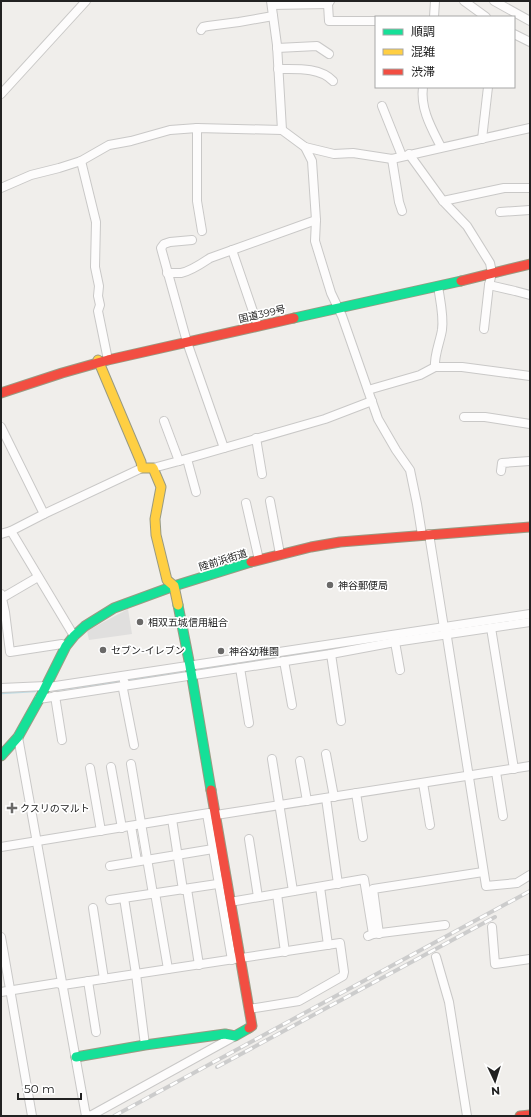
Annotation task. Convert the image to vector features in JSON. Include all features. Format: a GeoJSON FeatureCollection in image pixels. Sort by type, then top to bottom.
{"type":"FeatureCollection","features":[{"type":"Feature","properties":{"kind":"main road","name":"国道399号"},"geometry":{"type":"LineString","coordinates":[[1,393],[102,361],[530,264]]}},
{"type":"Feature","properties":{"kind":"main road"},"geometry":{"type":"LineString","coordinates":[[76,1057],[225,1034],[235,1036],[252,1026],[236,959],[230,902],[223,884],[211,814],[191,671],[174,586],[167,580],[156,535],[155,519],[160,495],[160,487],[153,468],[142,468],[102,361]]}},
{"type":"Feature","properties":{"kind":"main road","name":"陸前浜街道"},"geometry":{"type":"LineString","coordinates":[[1,756],[18,737],[66,646],[85,626],[114,608],[174,586],[259,560],[280,554],[340,542],[426,534],[530,527]]}},
{"type":"Feature","properties":{"kind":"main road"},"geometry":{"type":"LineString","coordinates":[[520,1116],[530,1115]]}},
{"type":"Feature","properties":{"kind":"street"},"geometry":{"type":"LineString","coordinates":[[1,94],[86,1]]}},
{"type":"Feature","properties":{"kind":"street"},"geometry":{"type":"LineString","coordinates":[[434,16],[435,1]]}},
{"type":"Feature","properties":{"kind":"street"},"geometry":{"type":"LineString","coordinates":[[464,1],[485,16]]}},
{"type":"Feature","properties":{"kind":"street"},"geometry":{"type":"LineString","coordinates":[[494,1],[530,21]]}},
{"type":"Feature","properties":{"kind":"street"},"geometry":{"type":"LineString","coordinates":[[282,130],[277,48],[271,3],[329,3],[329,21],[375,21]]}},
{"type":"Feature","properties":{"kind":"street"},"geometry":{"type":"LineString","coordinates":[[200,30],[208,26],[273,16]]}},
{"type":"Feature","properties":{"kind":"street"},"geometry":{"type":"LineString","coordinates":[[515,34],[530,42]]}},
{"type":"Feature","properties":{"kind":"street"},"geometry":{"type":"LineString","coordinates":[[277,48],[317,46],[329,54]]}},
{"type":"Feature","properties":{"kind":"street"},"geometry":{"type":"LineString","coordinates":[[278,69],[297,69],[325,74],[333,81]]}},
{"type":"Feature","properties":{"kind":"street"},"geometry":{"type":"LineString","coordinates":[[423,88],[422,94],[425,110],[431,128],[441,147]]}},
{"type":"Feature","properties":{"kind":"street"},"geometry":{"type":"LineString","coordinates":[[482,139],[488,88]]}},
{"type":"Feature","properties":{"kind":"street"},"geometry":{"type":"LineString","coordinates":[[382,106],[406,155],[443,201],[467,226],[490,263],[492,273],[489,285],[484,329]]}},
{"type":"Feature","properties":{"kind":"street"},"geometry":{"type":"LineString","coordinates":[[197,128],[197,201],[202,231]]}},
{"type":"Feature","properties":{"kind":"street"},"geometry":{"type":"LineString","coordinates":[[1,188],[31,175],[81,161],[109,145],[131,141],[170,130],[197,128],[282,130],[305,147],[334,154],[353,153],[392,159],[530,128]]}},
{"type":"Feature","properties":{"kind":"street"},"geometry":{"type":"LineString","coordinates":[[305,147],[312,161],[316,220],[315,241],[378,419],[396,450],[410,470],[417,504],[426,534],[447,637],[486,886],[517,883],[530,875]]}},
{"type":"Feature","properties":{"kind":"street"},"geometry":{"type":"LineString","coordinates":[[392,159],[399,202],[402,211]]}},
{"type":"Feature","properties":{"kind":"street"},"geometry":{"type":"LineString","coordinates":[[81,161],[96,222],[95,267],[99,286],[98,296],[100,305],[98,311],[102,361]]}},
{"type":"Feature","properties":{"kind":"street"},"geometry":{"type":"LineString","coordinates":[[443,201],[504,188],[530,188]]}},
{"type":"Feature","properties":{"kind":"street"},"geometry":{"type":"LineString","coordinates":[[500,212],[530,210]]}},
{"type":"Feature","properties":{"kind":"street"},"geometry":{"type":"LineString","coordinates":[[168,273],[180,273],[186,271],[202,264],[210,258],[316,220]]}},
{"type":"Feature","properties":{"kind":"street"},"geometry":{"type":"LineString","coordinates":[[192,240],[170,242],[164,244],[162,248],[187,342],[224,448]]}},
{"type":"Feature","properties":{"kind":"street"},"geometry":{"type":"LineString","coordinates":[[232,250],[258,326]]}},
{"type":"Feature","properties":{"kind":"street"},"geometry":{"type":"LineString","coordinates":[[489,285],[530,295]]}},
{"type":"Feature","properties":{"kind":"street"},"geometry":{"type":"LineString","coordinates":[[435,367],[434,361],[442,329],[438,286]]}},
{"type":"Feature","properties":{"kind":"street"},"geometry":{"type":"LineString","coordinates":[[368,390],[420,375],[435,367],[462,367],[530,376]]}},
{"type":"Feature","properties":{"kind":"street"},"geometry":{"type":"LineString","coordinates":[[153,468],[325,419],[372,401]]}},
{"type":"Feature","properties":{"kind":"street"},"geometry":{"type":"LineString","coordinates":[[464,417],[485,417],[530,424]]}},
{"type":"Feature","properties":{"kind":"street"},"geometry":{"type":"LineString","coordinates":[[164,421],[183,460],[196,492]]}},
{"type":"Feature","properties":{"kind":"street"},"geometry":{"type":"LineString","coordinates":[[1,428],[44,514]]}},
{"type":"Feature","properties":{"kind":"street"},"geometry":{"type":"LineString","coordinates":[[256,438],[262,474]]}},
{"type":"Feature","properties":{"kind":"street"},"geometry":{"type":"LineString","coordinates":[[501,471],[502,463],[530,461]]}},
{"type":"Feature","properties":{"kind":"street"},"geometry":{"type":"LineString","coordinates":[[2,533],[142,468]]}},
{"type":"Feature","properties":{"kind":"street"},"geometry":{"type":"LineString","coordinates":[[270,501],[280,554]]}},
{"type":"Feature","properties":{"kind":"street"},"geometry":{"type":"LineString","coordinates":[[246,503],[259,560]]}},
{"type":"Feature","properties":{"kind":"street"},"geometry":{"type":"LineString","coordinates":[[11,530],[74,636]]}},
{"type":"Feature","properties":{"kind":"street"},"geometry":{"type":"LineString","coordinates":[[38,577],[1,596],[5,612],[10,652],[62,644],[66,646]]}},
{"type":"Feature","properties":{"kind":"street"},"geometry":{"type":"LineString","coordinates":[[191,671],[240,668],[331,654],[530,614]]}},
{"type":"Feature","properties":{"kind":"street"},"geometry":{"type":"LineString","coordinates":[[1,688],[49,687],[124,680],[445,632],[491,628],[530,622]]}},
{"type":"Feature","properties":{"kind":"street"},"geometry":{"type":"LineString","coordinates":[[491,628],[514,769]]}},
{"type":"Feature","properties":{"kind":"street"},"geometry":{"type":"LineString","coordinates":[[395,642],[400,670]]}},
{"type":"Feature","properties":{"kind":"street"},"geometry":{"type":"LineString","coordinates":[[331,654],[341,721]]}},
{"type":"Feature","properties":{"kind":"street"},"geometry":{"type":"LineString","coordinates":[[284,661],[292,705]]}},
{"type":"Feature","properties":{"kind":"street"},"geometry":{"type":"LineString","coordinates":[[240,668],[249,723]]}},
{"type":"Feature","properties":{"kind":"street"},"geometry":{"type":"LineString","coordinates":[[39,699],[124,680]]}},
{"type":"Feature","properties":{"kind":"street"},"geometry":{"type":"LineString","coordinates":[[124,680],[123,689],[134,744]]}},
{"type":"Feature","properties":{"kind":"street"},"geometry":{"type":"LineString","coordinates":[[56,696],[62,740]]}},
{"type":"Feature","properties":{"kind":"street"},"geometry":{"type":"LineString","coordinates":[[18,737],[86,1116],[92,1115],[235,1036]]}},
{"type":"Feature","properties":{"kind":"street"},"geometry":{"type":"LineString","coordinates":[[326,754],[338,884]]}},
{"type":"Feature","properties":{"kind":"street"},"geometry":{"type":"LineString","coordinates":[[272,759],[293,891]]}},
{"type":"Feature","properties":{"kind":"street"},"geometry":{"type":"LineString","coordinates":[[300,761],[307,801]]}},
{"type":"Feature","properties":{"kind":"street"},"geometry":{"type":"LineString","coordinates":[[131,764],[168,969]]}},
{"type":"Feature","properties":{"kind":"street"},"geometry":{"type":"LineString","coordinates":[[111,766],[122,828]]}},
{"type":"Feature","properties":{"kind":"street"},"geometry":{"type":"LineString","coordinates":[[1,847],[172,819],[280,805],[530,766]]}},
{"type":"Feature","properties":{"kind":"street"},"geometry":{"type":"LineString","coordinates":[[90,768],[100,831]]}},
{"type":"Feature","properties":{"kind":"street"},"geometry":{"type":"LineString","coordinates":[[496,772],[503,816]]}},
{"type":"Feature","properties":{"kind":"street"},"geometry":{"type":"LineString","coordinates":[[423,783],[430,825]]}},
{"type":"Feature","properties":{"kind":"street"},"geometry":{"type":"LineString","coordinates":[[356,793],[363,837]]}},
{"type":"Feature","properties":{"kind":"street"},"geometry":{"type":"LineString","coordinates":[[211,814],[213,849],[223,884],[236,959]]}},
{"type":"Feature","properties":{"kind":"street"},"geometry":{"type":"LineString","coordinates":[[172,819],[199,965]]}},
{"type":"Feature","properties":{"kind":"street"},"geometry":{"type":"LineString","coordinates":[[132,826],[137,862]]}},
{"type":"Feature","properties":{"kind":"street"},"geometry":{"type":"LineString","coordinates":[[249,839],[258,897]]}},
{"type":"Feature","properties":{"kind":"street"},"geometry":{"type":"LineString","coordinates":[[110,866],[213,849]]}},
{"type":"Feature","properties":{"kind":"street"},"geometry":{"type":"LineString","coordinates":[[373,935],[373,889],[483,872]]}},
{"type":"Feature","properties":{"kind":"street"},"geometry":{"type":"LineString","coordinates":[[230,902],[364,880],[373,935]]}},
{"type":"Feature","properties":{"kind":"street"},"geometry":{"type":"LineString","coordinates":[[110,900],[223,884]]}},
{"type":"Feature","properties":{"kind":"street"},"geometry":{"type":"LineString","coordinates":[[320,887],[328,945]]}},
{"type":"Feature","properties":{"kind":"street"},"geometry":{"type":"LineString","coordinates":[[277,894],[285,952]]}},
{"type":"Feature","properties":{"kind":"street"},"geometry":{"type":"LineString","coordinates":[[124,898],[136,974],[145,1046]]}},
{"type":"Feature","properties":{"kind":"street"},"geometry":{"type":"LineString","coordinates":[[93,908],[104,979]]}},
{"type":"Feature","properties":{"kind":"street"},"geometry":{"type":"LineString","coordinates":[[373,935],[445,925]]}},
{"type":"Feature","properties":{"kind":"street"},"geometry":{"type":"LineString","coordinates":[[492,927],[496,964],[530,959]]}},
{"type":"Feature","properties":{"kind":"street"},"geometry":{"type":"LineString","coordinates":[[1,937],[32,1116]]}},
{"type":"Feature","properties":{"kind":"street"},"geometry":{"type":"LineString","coordinates":[[1,992],[57,983],[63,985],[340,944],[344,972],[343,976],[299,1001],[249,1009]]}},
{"type":"Feature","properties":{"kind":"street"},"geometry":{"type":"LineString","coordinates":[[436,957],[449,1002],[467,1116]]}},
{"type":"Feature","properties":{"kind":"street"},"geometry":{"type":"LineString","coordinates":[[88,981],[96,1032]]}},
{"type":"Feature","properties":{"kind":"shaded area"},"geometry":{"type":"Polygon","coordinates":[[[128,609],[132,634],[89,640],[87,631],[128,609]]]}},
{"type":"Feature","properties":{"kind":"waterway"},"geometry":{"type":"LineString","coordinates":[[194,670],[375,642]]}},
{"type":"Feature","properties":{"kind":"waterway"},"geometry":{"type":"LineString","coordinates":[[54,690],[187,672]]}},
{"type":"Feature","properties":{"kind":"waterway"},"geometry":{"type":"LineString","coordinates":[[1,693],[35,691]]}},
{"type":"Feature","properties":{"kind":"railway"},"geometry":{"type":"LineString","coordinates":[[114,1116],[530,891]]}},
{"type":"Feature","properties":{"kind":"railway"},"geometry":{"type":"LineString","coordinates":[[217,1067],[495,917]]}},
{"type":"Feature","properties":{"kind":"traffic: fast"},"geometry":{"type":"LineString","coordinates":[[294,318],[461,281]]}},
{"type":"Feature","properties":{"kind":"traffic: fast"},"geometry":{"type":"LineString","coordinates":[[1,756],[18,737],[66,646],[85,626],[114,608],[174,586],[251,562]]}},
{"type":"Feature","properties":{"kind":"traffic: fast"},"geometry":{"type":"LineString","coordinates":[[178,605],[211,790]]}},
{"type":"Feature","properties":{"kind":"traffic: fast"},"geometry":{"type":"LineString","coordinates":[[76,1057],[145,1045],[225,1034],[235,1036],[249,1028]]}},
{"type":"Feature","properties":{"kind":"traffic: slow"},"geometry":{"type":"LineString","coordinates":[[98,360],[141,462],[142,468],[153,468],[161,487],[155,519],[156,535],[167,580],[174,586],[178,605]]}},
{"type":"Feature","properties":{"kind":"traffic: jam"},"geometry":{"type":"LineString","coordinates":[[461,281],[530,264]]}},
{"type":"Feature","properties":{"kind":"traffic: jam"},"geometry":{"type":"LineString","coordinates":[[1,393],[108,360],[294,318]]}},
{"type":"Feature","properties":{"kind":"traffic: jam"},"geometry":{"type":"LineString","coordinates":[[251,562],[311,547],[340,542],[530,527]]}},
{"type":"Feature","properties":{"kind":"traffic: jam"},"geometry":{"type":"LineString","coordinates":[[211,790],[252,1026],[249,1028]]}},
{"type":"Feature","properties":{"kind":"traffic: jam"},"geometry":{"type":"LineString","coordinates":[[520,1116],[530,1115]]}},
{"type":"Feature","properties":{"kind":"place","name":"神谷郵便局"},"geometry":{"type":"Point","coordinates":[330,585]}},
{"type":"Feature","properties":{"kind":"place","name":"相双五城信用組合"},"geometry":{"type":"Point","coordinates":[140,622]}},
{"type":"Feature","properties":{"kind":"place","name":"セブン-イレブン"},"geometry":{"type":"Point","coordinates":[103,650]}},
{"type":"Feature","properties":{"kind":"place","name":"神谷幼稚園"},"geometry":{"type":"Point","coordinates":[221,651]}},
{"type":"Feature","properties":{"kind":"place","name":"クスリのマルト"},"geometry":{"type":"Point","coordinates":[12,808]}}]}
